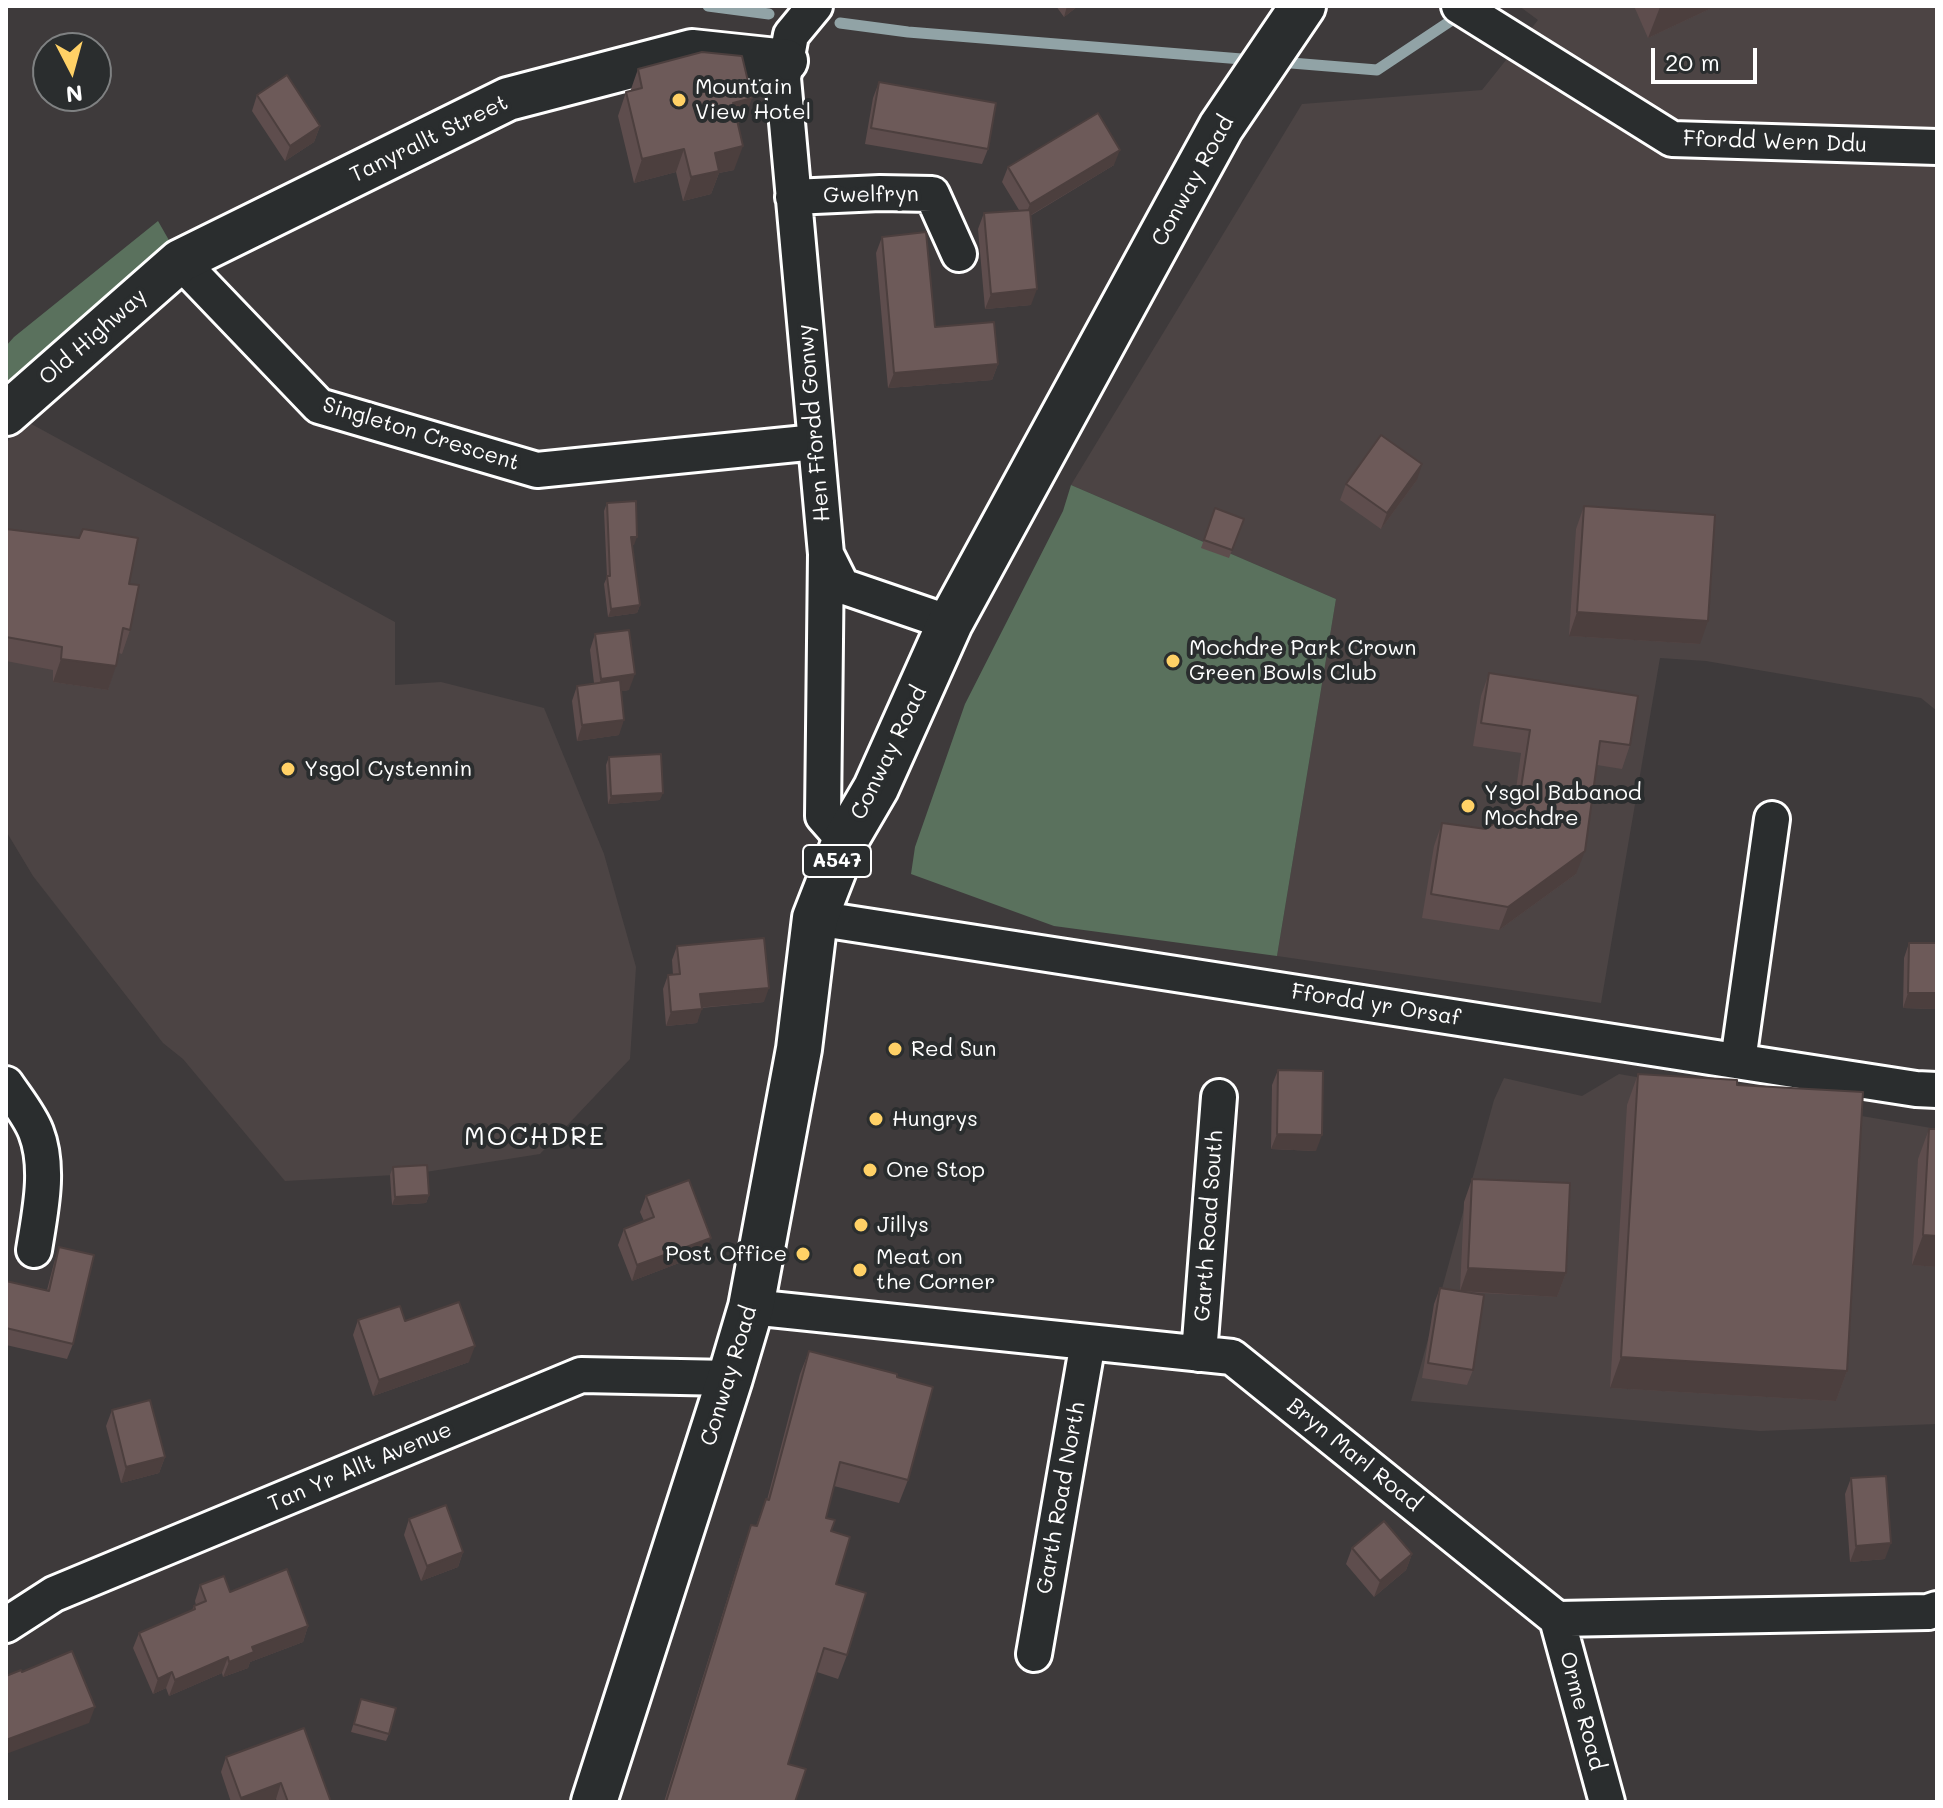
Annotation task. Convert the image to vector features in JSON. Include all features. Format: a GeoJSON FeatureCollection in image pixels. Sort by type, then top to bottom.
{"type":"FeatureCollection","features":[{"type":"Feature","properties":{"kind":"main road","name":"Conway Road"},"geometry":{"type":"LineString","coordinates":[[594,1802],[751,1307],[799,1049],[815,918],[845,841],[876,788],[950,623],[1221,127],[1303,6]]}},
{"type":"Feature","properties":{"kind":"street","name":"Ffordd Wern Ddu"},"geometry":{"type":"LineString","coordinates":[[1459,6],[1672,139],[1937,147]]}},
{"type":"Feature","properties":{"kind":"street","name":"Hen Ffordd Gonwy"},"geometry":{"type":"LineString","coordinates":[[807,8],[791,35],[783,78],[826,554],[823,816],[845,841]]}},
{"type":"Feature","properties":{"kind":"street","name":"Tanyrallt Street"},"geometry":{"type":"LineString","coordinates":[[180,261],[508,99],[692,51],[786,61]]}},
{"type":"Feature","properties":{"kind":"street","name":"Gwelfryn"},"geometry":{"type":"LineString","coordinates":[[793,197],[932,194],[959,254]]}},
{"type":"Feature","properties":{"kind":"street","name":"Old Highway"},"geometry":{"type":"LineString","coordinates":[[6,414],[180,261]]}},
{"type":"Feature","properties":{"kind":"street","name":"Singleton Crescent"},"geometry":{"type":"LineString","coordinates":[[180,261],[319,406],[537,470],[816,442]]}},
{"type":"Feature","properties":{"kind":"street"},"geometry":{"type":"LineString","coordinates":[[826,554],[842,586],[950,623]]}},
{"type":"Feature","properties":{"kind":"street"},"geometry":{"type":"LineString","coordinates":[[1738,1061],[1772,819]]}},
{"type":"Feature","properties":{"kind":"street","name":"Ffordd yr Orsaf"},"geometry":{"type":"LineString","coordinates":[[815,918],[1937,1090]]}},
{"type":"Feature","properties":{"kind":"street"},"geometry":{"type":"LineString","coordinates":[[6,1084],[36,1130],[42,1153],[41,1203],[34,1250]]}},
{"type":"Feature","properties":{"kind":"street","name":"Garth Road South"},"geometry":{"type":"LineString","coordinates":[[1199,1354],[1219,1097]]}},
{"type":"Feature","properties":{"kind":"street","name":"Bryn Marl Road"},"geometry":{"type":"LineString","coordinates":[[751,1307],[1232,1357],[1557,1619]]}},
{"type":"Feature","properties":{"kind":"street","name":"Garth Road North"},"geometry":{"type":"LineString","coordinates":[[1034,1654],[1088,1342]]}},
{"type":"Feature","properties":{"kind":"street","name":"Tan Yr Allt Avenue"},"geometry":{"type":"LineString","coordinates":[[6,1625],[54,1594],[581,1375],[730,1378]]}},
{"type":"Feature","properties":{"kind":"street"},"geometry":{"type":"LineString","coordinates":[[1557,1619],[1928,1612],[1937,1609]]}},
{"type":"Feature","properties":{"kind":"street","name":"Orme Road"},"geometry":{"type":"LineString","coordinates":[[1557,1619],[1607,1802]]}},
{"type":"Feature","properties":{"kind":"shaded area"},"geometry":{"type":"Polygon","coordinates":[[[1519,6],[1937,6],[1937,711],[1921,698],[1706,661],[1660,658],[1601,1003],[1277,956],[1336,599],[1071,485],[1302,104],[1482,90],[1538,20],[1519,6]]]}},
{"type":"Feature","properties":{"kind":"shaded area","name":"Ysgol Cystennin"},"geometry":{"type":"Polygon","coordinates":[[[24,420],[395,622],[395,685],[441,682],[544,708],[604,854],[636,967],[630,1059],[540,1154],[413,1174],[285,1181],[183,1059],[163,1043],[33,876],[6,831],[6,444],[24,420]]]}},
{"type":"Feature","properties":{"kind":"shaded area"},"geometry":{"type":"Polygon","coordinates":[[[1619,1074],[1937,1129],[1937,1424],[1760,1431],[1411,1401],[1494,1100],[1504,1078],[1582,1096],[1619,1074]]]}},
{"type":"Feature","properties":{"kind":"green space"},"geometry":{"type":"Polygon","coordinates":[[[158,221],[174,249],[6,401],[6,346],[158,221]]]}},
{"type":"Feature","properties":{"kind":"green space"},"geometry":{"type":"Polygon","coordinates":[[[1071,485],[1336,599],[1277,956],[1054,926],[911,874],[915,847],[965,704],[1063,511],[1071,485]]]}},
{"type":"Feature","properties":{"kind":"building"},"geometry":{"type":"Polygon","coordinates":[[[702,52],[742,56],[752,98],[733,103],[743,146],[715,153],[719,171],[691,177],[684,149],[642,159],[626,92],[642,88],[638,69],[702,52]]]}},
{"type":"Feature","properties":{"kind":"building"},"geometry":{"type":"Polygon","coordinates":[[[287,75],[320,126],[290,146],[257,95],[287,75]]]}},
{"type":"Feature","properties":{"kind":"building"},"geometry":{"type":"Polygon","coordinates":[[[879,82],[996,103],[988,149],[871,128],[879,82]]]}},
{"type":"Feature","properties":{"kind":"building"},"geometry":{"type":"Polygon","coordinates":[[[1098,113],[1120,150],[1030,204],[1008,167],[1098,113]]]}},
{"type":"Feature","properties":{"kind":"building"},"geometry":{"type":"Polygon","coordinates":[[[1030,210],[1037,289],[991,294],[984,213],[1030,210]]]}},
{"type":"Feature","properties":{"kind":"building"},"geometry":{"type":"Polygon","coordinates":[[[926,232],[935,327],[994,322],[998,364],[894,373],[882,237],[926,232]]]}},
{"type":"Feature","properties":{"kind":"building"},"geometry":{"type":"Polygon","coordinates":[[[1381,435],[1422,464],[1387,513],[1346,484],[1381,435]]]}},
{"type":"Feature","properties":{"kind":"building"},"geometry":{"type":"Polygon","coordinates":[[[636,501],[637,537],[631,537],[640,605],[611,609],[607,576],[610,576],[607,503],[636,501]]]}},
{"type":"Feature","properties":{"kind":"building"},"geometry":{"type":"Polygon","coordinates":[[[1584,506],[1715,515],[1708,621],[1577,612],[1584,506]]]}},
{"type":"Feature","properties":{"kind":"building"},"geometry":{"type":"Polygon","coordinates":[[[1215,508],[1244,519],[1232,550],[1204,540],[1215,508]]]}},
{"type":"Feature","properties":{"kind":"building"},"geometry":{"type":"Polygon","coordinates":[[[6,529],[79,538],[83,529],[138,538],[129,584],[139,585],[130,630],[123,628],[116,666],[61,659],[62,647],[6,637],[6,529]]]}},
{"type":"Feature","properties":{"kind":"building"},"geometry":{"type":"Polygon","coordinates":[[[629,630],[635,674],[601,679],[595,634],[629,630]]]}},
{"type":"Feature","properties":{"kind":"building"},"geometry":{"type":"Polygon","coordinates":[[[1489,673],[1638,696],[1630,745],[1600,741],[1585,851],[1508,907],[1431,894],[1442,823],[1486,829],[1518,807],[1530,730],[1481,723],[1489,673]]]}},
{"type":"Feature","properties":{"kind":"building"},"geometry":{"type":"Polygon","coordinates":[[[620,680],[624,720],[582,725],[577,686],[620,680]]]}},
{"type":"Feature","properties":{"kind":"building"},"geometry":{"type":"Polygon","coordinates":[[[661,754],[663,793],[611,796],[609,757],[661,754]]]}},
{"type":"Feature","properties":{"kind":"building"},"geometry":{"type":"Polygon","coordinates":[[[764,938],[769,988],[700,994],[702,1009],[671,1012],[668,975],[680,974],[677,946],[764,938]]]}},
{"type":"Feature","properties":{"kind":"building"},"geometry":{"type":"Polygon","coordinates":[[[1909,943],[1937,943],[1937,993],[1908,993],[1909,943]]]}},
{"type":"Feature","properties":{"kind":"building"},"geometry":{"type":"Polygon","coordinates":[[[1278,1070],[1323,1071],[1322,1135],[1277,1134],[1278,1070]]]}},
{"type":"Feature","properties":{"kind":"building"},"geometry":{"type":"Polygon","coordinates":[[[1638,1074],[1737,1080],[1737,1085],[1863,1092],[1847,1371],[1621,1357],[1638,1074]]]}},
{"type":"Feature","properties":{"kind":"building"},"geometry":{"type":"Polygon","coordinates":[[[1929,1129],[1937,1129],[1937,1236],[1923,1235],[1929,1129]]]}},
{"type":"Feature","properties":{"kind":"building"},"geometry":{"type":"Polygon","coordinates":[[[427,1165],[429,1195],[395,1197],[393,1167],[427,1165]]]}},
{"type":"Feature","properties":{"kind":"building"},"geometry":{"type":"Polygon","coordinates":[[[1472,1179],[1570,1183],[1566,1273],[1468,1268],[1472,1179]]]}},
{"type":"Feature","properties":{"kind":"building"},"geometry":{"type":"Polygon","coordinates":[[[689,1180],[711,1238],[637,1265],[624,1229],[654,1217],[646,1196],[689,1180]]]}},
{"type":"Feature","properties":{"kind":"building"},"geometry":{"type":"Polygon","coordinates":[[[59,1247],[94,1255],[73,1344],[6,1328],[6,1281],[49,1291],[59,1247]]]}},
{"type":"Feature","properties":{"kind":"building"},"geometry":{"type":"Polygon","coordinates":[[[1440,1288],[1484,1295],[1473,1370],[1428,1363],[1440,1288]]]}},
{"type":"Feature","properties":{"kind":"building"},"geometry":{"type":"Polygon","coordinates":[[[459,1302],[475,1346],[379,1380],[358,1320],[400,1306],[405,1321],[459,1302]]]}},
{"type":"Feature","properties":{"kind":"building"},"geometry":{"type":"Polygon","coordinates":[[[809,1351],[897,1374],[897,1377],[933,1387],[908,1480],[840,1462],[826,1518],[835,1520],[831,1531],[850,1537],[836,1584],[866,1593],[847,1655],[824,1648],[788,1764],[806,1769],[795,1802],[666,1802],[751,1525],[757,1526],[766,1499],[769,1500],[809,1351]]]}},
{"type":"Feature","properties":{"kind":"building"},"geometry":{"type":"Polygon","coordinates":[[[150,1400],[165,1457],[126,1467],[112,1410],[150,1400]]]}},
{"type":"Feature","properties":{"kind":"building"},"geometry":{"type":"Polygon","coordinates":[[[1886,1476],[1891,1543],[1856,1546],[1851,1478],[1886,1476]]]}},
{"type":"Feature","properties":{"kind":"building"},"geometry":{"type":"Polygon","coordinates":[[[446,1505],[463,1552],[427,1566],[409,1519],[446,1505]]]}},
{"type":"Feature","properties":{"kind":"building"},"geometry":{"type":"Polygon","coordinates":[[[1384,1521],[1412,1554],[1380,1581],[1352,1548],[1384,1521]]]}},
{"type":"Feature","properties":{"kind":"building"},"geometry":{"type":"Polygon","coordinates":[[[287,1569],[308,1626],[252,1647],[254,1652],[229,1662],[228,1657],[175,1680],[172,1672],[158,1679],[139,1633],[195,1609],[194,1606],[206,1601],[200,1585],[224,1576],[230,1592],[287,1569]]]}},
{"type":"Feature","properties":{"kind":"building"},"geometry":{"type":"Polygon","coordinates":[[[72,1651],[95,1707],[6,1740],[6,1676],[72,1651]]]}},
{"type":"Feature","properties":{"kind":"building"},"geometry":{"type":"Polygon","coordinates":[[[361,1699],[396,1708],[389,1734],[354,1724],[361,1699]]]}},
{"type":"Feature","properties":{"kind":"building"},"geometry":{"type":"Polygon","coordinates":[[[304,1728],[331,1802],[288,1802],[281,1783],[241,1798],[226,1757],[304,1728]]]}},
{"type":"Feature","properties":{"kind":"waterway"},"geometry":{"type":"LineString","coordinates":[[708,6],[769,14]]}},
{"type":"Feature","properties":{"kind":"waterway"},"geometry":{"type":"LineString","coordinates":[[1279,62],[1377,70],[1461,14]]}},
{"type":"Feature","properties":{"kind":"waterway"},"geometry":{"type":"LineString","coordinates":[[840,23],[908,32],[1254,60]]}},
{"type":"Feature","properties":{"kind":"place","name":"Mountain View Hotel"},"geometry":{"type":"Point","coordinates":[679,100]}},
{"type":"Feature","properties":{"kind":"place","name":"Mochdre Park Crown Green Bowls Club"},"geometry":{"type":"Point","coordinates":[1173,661]}},
{"type":"Feature","properties":{"kind":"place","name":"Ysgol Cystennin"},"geometry":{"type":"Point","coordinates":[288,769]}},
{"type":"Feature","properties":{"kind":"place","name":"Ysgol Babanod Mochdre"},"geometry":{"type":"Point","coordinates":[1468,806]}},
{"type":"Feature","properties":{"kind":"place","name":"Red Sun"},"geometry":{"type":"Point","coordinates":[895,1049]}},
{"type":"Feature","properties":{"kind":"place","name":"Hungrys"},"geometry":{"type":"Point","coordinates":[876,1119]}},
{"type":"Feature","properties":{"kind":"place","name":"One Stop"},"geometry":{"type":"Point","coordinates":[870,1170]}},
{"type":"Feature","properties":{"kind":"place","name":"Jillys"},"geometry":{"type":"Point","coordinates":[861,1225]}},
{"type":"Feature","properties":{"kind":"place","name":"Post Office"},"geometry":{"type":"Point","coordinates":[803,1254]}},
{"type":"Feature","properties":{"kind":"place","name":"Meat on the Corner"},"geometry":{"type":"Point","coordinates":[860,1270]}},
{"type":"Feature","properties":{"kind":"district","name":"MOCHDRE"},"geometry":{"type":"Point","coordinates":[535,1137]}}]}
